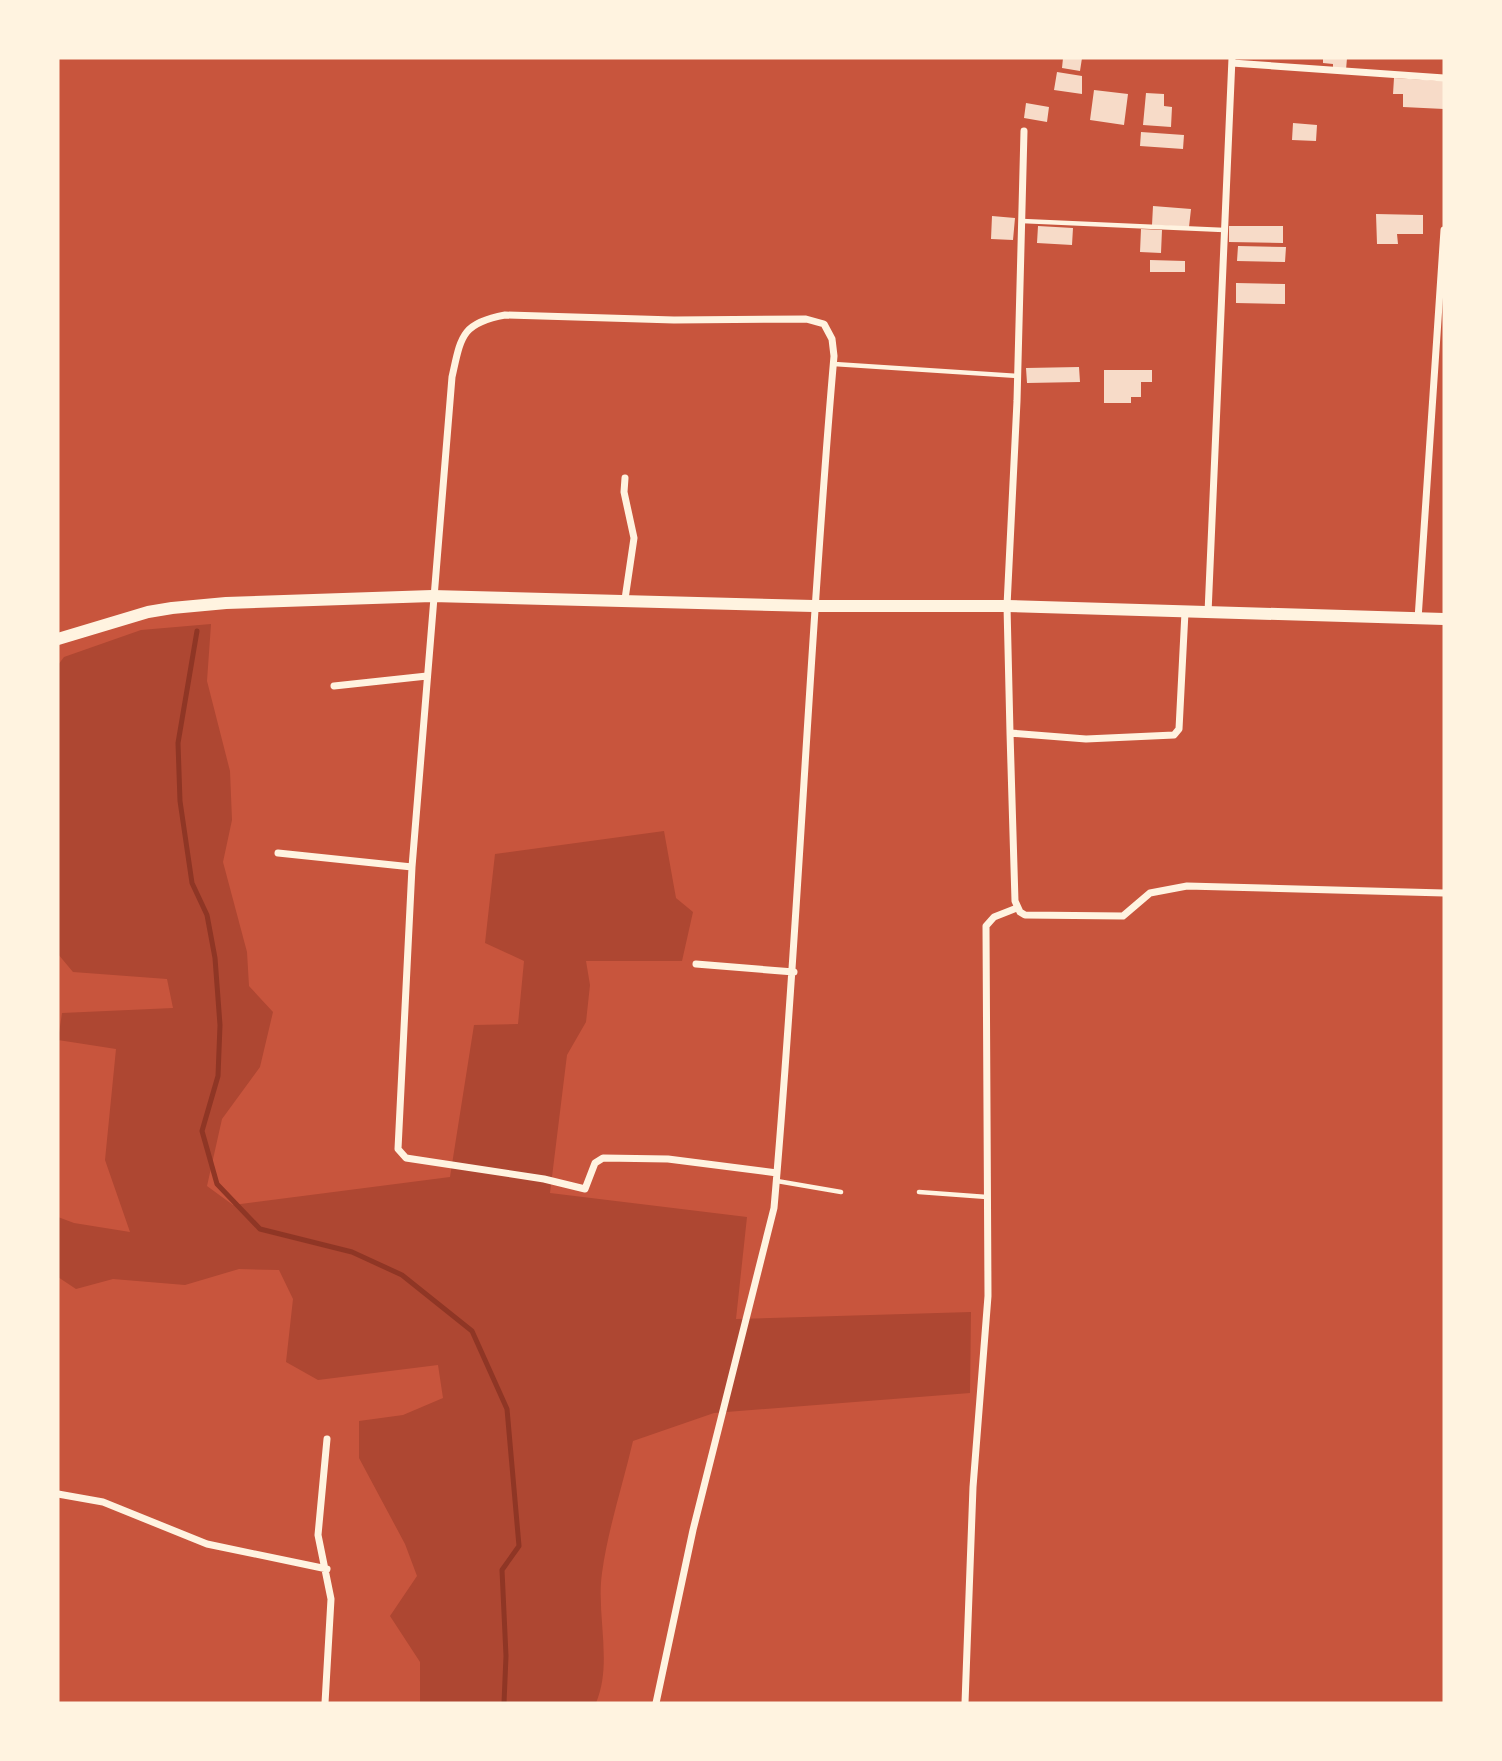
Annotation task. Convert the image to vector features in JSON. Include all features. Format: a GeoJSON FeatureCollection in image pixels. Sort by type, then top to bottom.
{"type":"FeatureCollection","features":[{"type":"Feature","properties":{"kind":"main road"},"geometry":{"type":"LineString","coordinates":[[58,639],[148,612],[172,608],[226,603],[432,596],[814,606],[1007,606],[1444,619]]}},
{"type":"Feature","properties":{"kind":"street"},"geometry":{"type":"LineString","coordinates":[[1208,613],[1232,61],[1444,78]]}},
{"type":"Feature","properties":{"kind":"street"},"geometry":{"type":"LineString","coordinates":[[1017,908],[1007,606],[1018,376],[1024,131]]}},
{"type":"Feature","properties":{"kind":"street"},"geometry":{"type":"LineString","coordinates":[[1418,619],[1444,230]]}},
{"type":"Feature","properties":{"kind":"street"},"geometry":{"type":"LineString","coordinates":[[656,1703],[693,1530],[766,1246],[776,1177],[794,972],[814,606],[834,364],[829,331],[824,324],[806,319],[674,320],[505,315],[470,326],[461,338],[452,377],[432,596],[396,1137],[400,1155],[544,1179],[577,1189],[584,1189],[595,1163],[603,1158],[668,1159],[776,1177]]}},
{"type":"Feature","properties":{"kind":"street"},"geometry":{"type":"LineString","coordinates":[[625,478],[624,492],[634,538],[625,599]]}},
{"type":"Feature","properties":{"kind":"street"},"geometry":{"type":"LineString","coordinates":[[1010,733],[1086,739],[1174,735],[1179,729],[1185,612]]}},
{"type":"Feature","properties":{"kind":"street"},"geometry":{"type":"LineString","coordinates":[[334,686],[427,676]]}},
{"type":"Feature","properties":{"kind":"street"},"geometry":{"type":"LineString","coordinates":[[278,853],[412,867]]}},
{"type":"Feature","properties":{"kind":"street"},"geometry":{"type":"LineString","coordinates":[[965,1703],[973,1487],[988,1296],[986,926],[993,918],[1017,908],[1031,915],[1117,917],[1128,912],[1150,893],[1187,886],[1444,892]]}},
{"type":"Feature","properties":{"kind":"street"},"geometry":{"type":"LineString","coordinates":[[696,964],[794,972]]}},
{"type":"Feature","properties":{"kind":"street"},"geometry":{"type":"LineString","coordinates":[[325,1703],[331,1599],[318,1535],[327,1439]]}},
{"type":"Feature","properties":{"kind":"street"},"geometry":{"type":"LineString","coordinates":[[58,1494],[103,1502],[207,1544],[327,1569]]}},
{"type":"Feature","properties":{"kind":"lane"},"geometry":{"type":"LineString","coordinates":[[1022,221],[1224,230]]}},
{"type":"Feature","properties":{"kind":"lane"},"geometry":{"type":"LineString","coordinates":[[834,364],[1018,376]]}},
{"type":"Feature","properties":{"kind":"lane"},"geometry":{"type":"LineString","coordinates":[[776,1177],[841,1192]]}},
{"type":"Feature","properties":{"kind":"lane"},"geometry":{"type":"LineString","coordinates":[[919,1192],[987,1197]]}},
{"type":"Feature","properties":{"kind":"shaded area"},"geometry":{"type":"Polygon","coordinates":[[[211,624],[207,681],[230,771],[232,820],[223,862],[247,952],[249,986],[273,1012],[260,1067],[222,1119],[207,1186],[233,1205],[450,1177],[474,1025],[518,1024],[524,961],[485,943],[495,854],[664,831],[676,898],[693,912],[682,961],[586,961],[590,985],[586,1022],[567,1055],[550,1193],[747,1217],[736,1319],[971,1312],[970,1393],[714,1413],[633,1441],[602,1573],[604,1655],[601,1688],[596,1703],[420,1703],[420,1662],[390,1616],[417,1576],[405,1544],[359,1458],[359,1421],[403,1415],[443,1398],[438,1365],[318,1380],[286,1362],[293,1299],[279,1270],[239,1269],[185,1285],[113,1279],[76,1289],[58,1277],[58,1217],[74,1223],[130,1232],[105,1160],[116,1049],[58,1040],[62,1013],[173,1008],[167,979],[73,972],[58,954],[58,665],[64,657],[141,630],[211,624]]]}},
{"type":"Feature","properties":{"kind":"building"},"geometry":{"type":"Polygon","coordinates":[[[1063,58],[1082,58],[1080,71],[1062,68],[1063,58]]]}},
{"type":"Feature","properties":{"kind":"building"},"geometry":{"type":"Polygon","coordinates":[[[1323,58],[1347,58],[1346,70],[1333,69],[1333,64],[1323,63],[1323,58]]]}},
{"type":"Feature","properties":{"kind":"building"},"geometry":{"type":"Polygon","coordinates":[[[1057,72],[1082,76],[1082,94],[1054,90],[1057,72]]]}},
{"type":"Feature","properties":{"kind":"building"},"geometry":{"type":"Polygon","coordinates":[[[1394,78],[1444,81],[1444,109],[1403,107],[1403,94],[1393,94],[1394,78]]]}},
{"type":"Feature","properties":{"kind":"building"},"geometry":{"type":"Polygon","coordinates":[[[1094,90],[1128,94],[1124,125],[1090,120],[1094,90]]]}},
{"type":"Feature","properties":{"kind":"building"},"geometry":{"type":"Polygon","coordinates":[[[1146,93],[1164,94],[1164,106],[1172,107],[1171,127],[1143,125],[1146,93]]]}},
{"type":"Feature","properties":{"kind":"building"},"geometry":{"type":"Polygon","coordinates":[[[1026,103],[1049,107],[1047,122],[1024,118],[1026,103]]]}},
{"type":"Feature","properties":{"kind":"building"},"geometry":{"type":"Polygon","coordinates":[[[1293,123],[1317,125],[1316,141],[1292,140],[1293,123]]]}},
{"type":"Feature","properties":{"kind":"building"},"geometry":{"type":"Polygon","coordinates":[[[1141,132],[1184,135],[1183,149],[1140,146],[1141,132]]]}},
{"type":"Feature","properties":{"kind":"building"},"geometry":{"type":"Polygon","coordinates":[[[1153,206],[1191,209],[1189,227],[1152,225],[1153,206]]]}},
{"type":"Feature","properties":{"kind":"building"},"geometry":{"type":"Polygon","coordinates":[[[1376,214],[1423,215],[1423,234],[1397,234],[1398,244],[1377,244],[1376,214]]]}},
{"type":"Feature","properties":{"kind":"building"},"geometry":{"type":"Polygon","coordinates":[[[992,216],[1015,218],[1013,240],[991,239],[992,216]]]}},
{"type":"Feature","properties":{"kind":"building"},"geometry":{"type":"Polygon","coordinates":[[[1038,226],[1073,228],[1072,245],[1037,243],[1038,226]]]}},
{"type":"Feature","properties":{"kind":"building"},"geometry":{"type":"Polygon","coordinates":[[[1229,226],[1283,226],[1283,243],[1229,242],[1229,226]]]}},
{"type":"Feature","properties":{"kind":"building"},"geometry":{"type":"Polygon","coordinates":[[[1141,229],[1162,230],[1161,253],[1140,252],[1141,229]]]}},
{"type":"Feature","properties":{"kind":"building"},"geometry":{"type":"Polygon","coordinates":[[[1238,246],[1286,247],[1285,262],[1237,261],[1238,246]]]}},
{"type":"Feature","properties":{"kind":"building"},"geometry":{"type":"Polygon","coordinates":[[[1150,260],[1185,261],[1185,272],[1150,272],[1150,260]]]}},
{"type":"Feature","properties":{"kind":"building"},"geometry":{"type":"Polygon","coordinates":[[[1236,283],[1285,284],[1285,304],[1236,303],[1236,283]]]}},
{"type":"Feature","properties":{"kind":"building"},"geometry":{"type":"Polygon","coordinates":[[[1079,367],[1080,382],[1027,383],[1026,368],[1079,367]]]}},
{"type":"Feature","properties":{"kind":"building"},"geometry":{"type":"Polygon","coordinates":[[[1104,370],[1152,370],[1152,382],[1141,382],[1141,397],[1131,397],[1131,403],[1104,403],[1104,370]]]}},
{"type":"Feature","properties":{"kind":"waterway"},"geometry":{"type":"LineString","coordinates":[[197,631],[178,743],[180,801],[192,883],[207,915],[215,958],[220,1025],[218,1076],[202,1131],[217,1184],[260,1229],[352,1252],[402,1275],[472,1331],[507,1409],[519,1546],[502,1570],[506,1656],[504,1703]]}}]}
